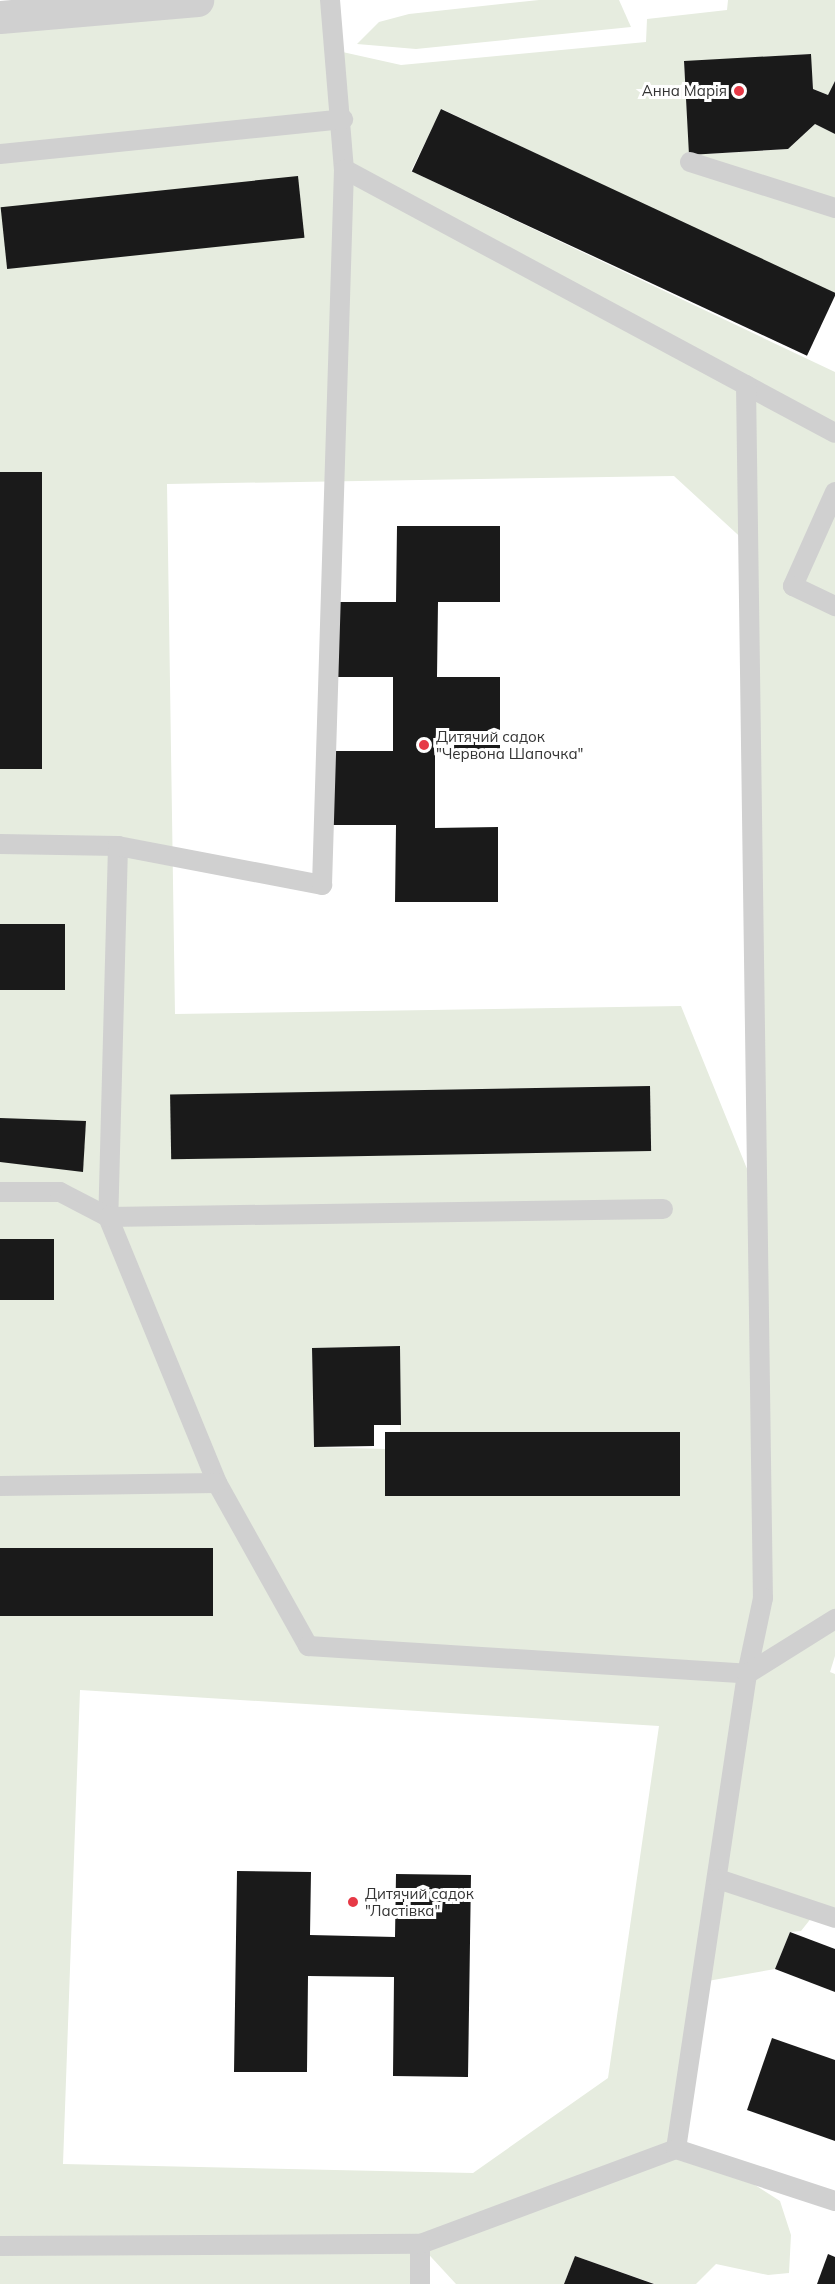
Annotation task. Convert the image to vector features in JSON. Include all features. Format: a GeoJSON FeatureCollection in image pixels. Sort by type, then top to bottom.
{"type":"FeatureCollection","features":[{"type":"Feature","properties":{"kind":"street"},"geometry":{"type":"LineString","coordinates":[[0,17],[108,5],[197,0]]}},
{"type":"Feature","properties":{"kind":"lane"},"geometry":{"type":"LineString","coordinates":[[0,844],[118,846],[322,885],[344,169],[343,119],[330,0]]}},
{"type":"Feature","properties":{"kind":"lane"},"geometry":{"type":"LineString","coordinates":[[0,154],[343,119]]}},
{"type":"Feature","properties":{"kind":"lane"},"geometry":{"type":"LineString","coordinates":[[690,162],[835,208]]}},
{"type":"Feature","properties":{"kind":"lane"},"geometry":{"type":"LineString","coordinates":[[344,169],[835,433]]}},
{"type":"Feature","properties":{"kind":"lane"},"geometry":{"type":"LineString","coordinates":[[676,2149],[747,1674],[763,1598],[746,385]]}},
{"type":"Feature","properties":{"kind":"lane"},"geometry":{"type":"LineString","coordinates":[[835,492],[793,586],[835,606]]}},
{"type":"Feature","properties":{"kind":"lane"},"geometry":{"type":"LineString","coordinates":[[118,846],[108,1217],[217,1483],[308,1646],[747,1674],[835,1619]]}},
{"type":"Feature","properties":{"kind":"lane"},"geometry":{"type":"LineString","coordinates":[[0,1192],[60,1192],[108,1217],[663,1209]]}},
{"type":"Feature","properties":{"kind":"lane"},"geometry":{"type":"LineString","coordinates":[[0,1486],[217,1483]]}},
{"type":"Feature","properties":{"kind":"lane"},"geometry":{"type":"LineString","coordinates":[[718,1879],[835,1918]]}},
{"type":"Feature","properties":{"kind":"lane"},"geometry":{"type":"LineString","coordinates":[[0,2246],[420,2244],[676,2149],[835,2201]]}},
{"type":"Feature","properties":{"kind":"lane"},"geometry":{"type":"LineString","coordinates":[[420,2244],[420,2284]]}},
{"type":"Feature","properties":{"kind":"shaded area"},"geometry":{"type":"Polygon","coordinates":[[[107,0],[330,0],[338,51],[401,65],[646,42],[647,19],[727,10],[728,0],[835,0],[835,81],[828,95],[813,89],[810,54],[684,62],[690,155],[788,149],[815,124],[835,134],[835,295],[442,109],[411,171],[835,372],[835,1656],[830,1672],[835,1674],[835,1918],[816,1912],[801,1931],[790,1932],[775,1969],[702,1982],[676,2148],[722,2164],[780,2201],[791,2235],[789,2273],[768,2275],[716,2264],[696,2284],[655,2284],[575,2256],[564,2284],[456,2284],[420,2245],[420,2284],[0,2284],[0,1300],[54,1300],[54,1239],[0,1239],[0,769],[40,769],[42,473],[0,472],[0,14],[107,0]],[[674,476],[167,484],[175,1014],[681,1006],[756,1191],[748,544],[674,476]],[[400,1347],[312,1348],[314,1447],[385,1449],[386,1496],[679,1496],[680,1433],[400,1432],[400,1347]],[[80,1690],[63,2164],[473,2173],[608,2078],[659,1726],[80,1690]]]}},
{"type":"Feature","properties":{"kind":"shaded area"},"geometry":{"type":"Polygon","coordinates":[[[539,0],[619,0],[631,27],[416,49],[357,44],[379,22],[409,14],[539,0]]]}},
{"type":"Feature","properties":{"kind":"building"},"geometry":{"type":"Polygon","coordinates":[[[811,54],[813,89],[828,95],[835,81],[835,134],[815,124],[788,149],[689,155],[684,61],[811,54]]]}},
{"type":"Feature","properties":{"kind":"building"},"geometry":{"type":"Polygon","coordinates":[[[441,109],[835,293],[807,356],[412,172],[441,109]]]}},
{"type":"Feature","properties":{"kind":"building"},"geometry":{"type":"Polygon","coordinates":[[[298,176],[304,238],[7,269],[1,207],[298,176]]]}},
{"type":"Feature","properties":{"kind":"building"},"geometry":{"type":"Polygon","coordinates":[[[0,472],[42,472],[42,769],[0,769],[0,472]]]}},
{"type":"Feature","properties":{"kind":"building"},"geometry":{"type":"Polygon","coordinates":[[[397,526],[500,526],[500,602],[438,602],[437,677],[500,677],[500,751],[435,752],[435,828],[498,827],[498,902],[395,902],[396,825],[330,825],[330,751],[393,751],[393,677],[330,677],[330,602],[396,602],[397,526]]]}},
{"type":"Feature","properties":{"kind":"building"},"geometry":{"type":"Polygon","coordinates":[[[0,924],[65,924],[65,990],[0,990],[0,924]]]}},
{"type":"Feature","properties":{"kind":"building"},"geometry":{"type":"Polygon","coordinates":[[[650,1086],[651,1151],[171,1159],[170,1094],[650,1086]]]}},
{"type":"Feature","properties":{"kind":"building"},"geometry":{"type":"Polygon","coordinates":[[[0,1118],[86,1121],[83,1172],[0,1162],[0,1118]]]}},
{"type":"Feature","properties":{"kind":"building"},"geometry":{"type":"Polygon","coordinates":[[[0,1239],[54,1239],[54,1300],[0,1300],[0,1239]]]}},
{"type":"Feature","properties":{"kind":"building"},"geometry":{"type":"Polygon","coordinates":[[[400,1346],[401,1425],[374,1425],[374,1446],[314,1447],[312,1348],[400,1346]]]}},
{"type":"Feature","properties":{"kind":"building"},"geometry":{"type":"Polygon","coordinates":[[[385,1432],[680,1432],[680,1496],[385,1496],[385,1432]]]}},
{"type":"Feature","properties":{"kind":"building"},"geometry":{"type":"Polygon","coordinates":[[[0,1548],[213,1548],[213,1616],[0,1616],[0,1548]]]}},
{"type":"Feature","properties":{"kind":"building"},"geometry":{"type":"Polygon","coordinates":[[[237,1871],[311,1872],[310,1935],[395,1937],[396,1874],[471,1875],[468,2077],[393,2076],[394,1977],[308,1976],[307,2072],[234,2072],[237,1871]]]}},
{"type":"Feature","properties":{"kind":"building"},"geometry":{"type":"Polygon","coordinates":[[[790,1932],[835,1949],[835,1992],[775,1969],[790,1932]]]}},
{"type":"Feature","properties":{"kind":"building"},"geometry":{"type":"Polygon","coordinates":[[[772,2038],[835,2060],[835,2141],[747,2110],[772,2038]]]}},
{"type":"Feature","properties":{"kind":"building"},"geometry":{"type":"Polygon","coordinates":[[[828,2254],[835,2257],[835,2284],[817,2284],[828,2254]]]}},
{"type":"Feature","properties":{"kind":"building"},"geometry":{"type":"Polygon","coordinates":[[[575,2256],[654,2284],[564,2284],[575,2256]]]}},
{"type":"Feature","properties":{"kind":"place","name":"Анна Марія"},"geometry":{"type":"Point","coordinates":[739,91]}},
{"type":"Feature","properties":{"kind":"place","name":"Дитячий садок \"Червона Шапочка\""},"geometry":{"type":"Point","coordinates":[424,745]}},
{"type":"Feature","properties":{"kind":"place","name":"Дитячий садок \"Ластівка\""},"geometry":{"type":"Point","coordinates":[353,1902]}}]}
